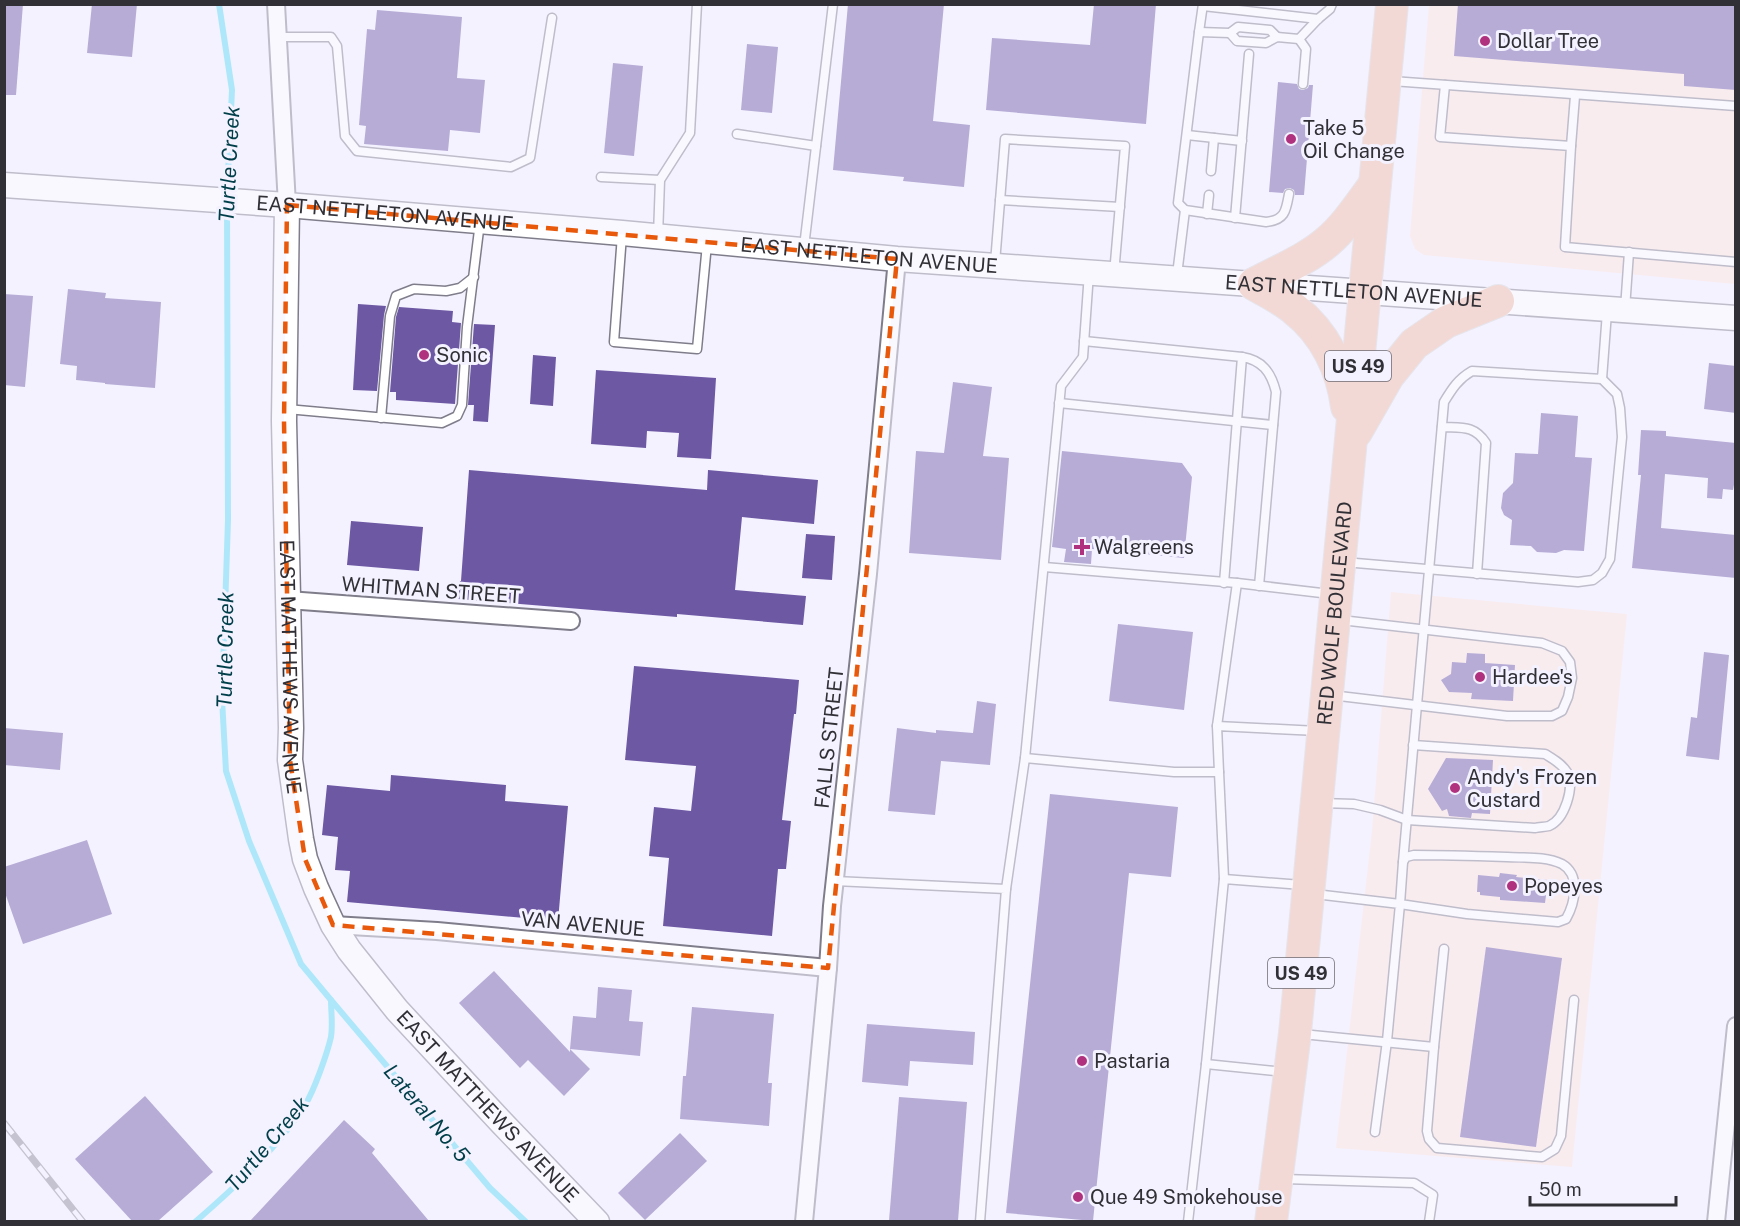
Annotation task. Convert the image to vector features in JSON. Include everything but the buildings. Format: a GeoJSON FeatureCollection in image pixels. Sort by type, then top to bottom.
{"type":"FeatureCollection","features":[{"type":"Feature","properties":{"kind":"highway","name":"RED WOLF BOULEVARD"},"geometry":{"type":"LineString","coordinates":[[1271,1221],[1291,1073],[1318,803],[1392,4]]}},
{"type":"Feature","properties":{"kind":"highway"},"geometry":{"type":"LineString","coordinates":[[1351,440],[1344,388],[1336,362],[1318,332],[1294,309],[1254,284],[1327,242],[1352,216],[1375,183]]}},
{"type":"Feature","properties":{"kind":"highway"},"geometry":{"type":"LineString","coordinates":[[1351,440],[1388,376],[1414,344],[1446,322],[1498,301]]}},
{"type":"Feature","properties":{"kind":"main road","name":"EAST NETTLETON AVENUE"},"geometry":{"type":"LineString","coordinates":[[4,185],[287,205],[707,240],[897,259],[1736,318]]}},
{"type":"Feature","properties":{"kind":"main road","name":"EAST MATTHEWS AVENUE"},"geometry":{"type":"LineString","coordinates":[[287,205],[284,409],[290,743],[294,793],[306,859],[333,925],[349,950],[397,1010],[597,1221]]}},
{"type":"Feature","properties":{"kind":"street","name":"EAST MATTHEWS AVENUE"},"geometry":{"type":"LineString","coordinates":[[276,4],[287,205]]}},
{"type":"Feature","properties":{"kind":"street","name":"FALLS STREET"},"geometry":{"type":"LineString","coordinates":[[804,1221],[835,881],[868,574],[897,259]]}},
{"type":"Feature","properties":{"kind":"street","name":"WHITMAN STREET"},"geometry":{"type":"LineString","coordinates":[[288,600],[571,621]]}},
{"type":"Feature","properties":{"kind":"street","name":"VAN AVENUE"},"geometry":{"type":"LineString","coordinates":[[333,925],[437,931],[828,968]]}},
{"type":"Feature","properties":{"kind":"street"},"geometry":{"type":"LineString","coordinates":[[1716,1221],[1736,1026]]}},
{"type":"Feature","properties":{"kind":"lane"},"geometry":{"type":"LineString","coordinates":[[658,236],[660,180],[690,133],[697,4]]}},
{"type":"Feature","properties":{"kind":"lane"},"geometry":{"type":"LineString","coordinates":[[804,250],[833,4]]}},
{"type":"Feature","properties":{"kind":"lane"},"geometry":{"type":"LineString","coordinates":[[1299,39],[1330,9],[1332,4]]}},
{"type":"Feature","properties":{"kind":"lane"},"geometry":{"type":"LineString","coordinates":[[1289,194],[1286,211],[1276,221],[1266,222],[1185,210],[1179,203],[1203,5],[1318,19]]}},
{"type":"Feature","properties":{"kind":"lane"},"geometry":{"type":"LineString","coordinates":[[278,37],[331,38],[337,46],[345,136],[357,152],[511,167],[530,158],[552,18]]}},
{"type":"Feature","properties":{"kind":"lane"},"geometry":{"type":"LineString","coordinates":[[1199,32],[1230,33],[1238,27],[1270,30],[1277,37]]}},
{"type":"Feature","properties":{"kind":"lane"},"geometry":{"type":"LineString","coordinates":[[1230,33],[1237,41],[1266,43],[1277,37],[1299,39]]}},
{"type":"Feature","properties":{"kind":"lane"},"geometry":{"type":"LineString","coordinates":[[1299,39],[1306,50],[1303,84]]}},
{"type":"Feature","properties":{"kind":"lane"},"geometry":{"type":"LineString","coordinates":[[1235,218],[1249,54]]}},
{"type":"Feature","properties":{"kind":"lane"},"geometry":{"type":"LineString","coordinates":[[1385,81],[1736,106]]}},
{"type":"Feature","properties":{"kind":"lane"},"geometry":{"type":"LineString","coordinates":[[1445,85],[1440,137],[1571,146]]}},
{"type":"Feature","properties":{"kind":"lane"},"geometry":{"type":"LineString","coordinates":[[1575,96],[1565,247],[1736,262]]}},
{"type":"Feature","properties":{"kind":"lane"},"geometry":{"type":"LineString","coordinates":[[737,134],[816,146]]}},
{"type":"Feature","properties":{"kind":"lane"},"geometry":{"type":"LineString","coordinates":[[1187,135],[1242,141]]}},
{"type":"Feature","properties":{"kind":"lane"},"geometry":{"type":"LineString","coordinates":[[1211,171],[1214,138]]}},
{"type":"Feature","properties":{"kind":"lane"},"geometry":{"type":"LineString","coordinates":[[995,266],[1005,139],[1125,146],[1114,274]]}},
{"type":"Feature","properties":{"kind":"lane"},"geometry":{"type":"LineString","coordinates":[[601,177],[660,180]]}},
{"type":"Feature","properties":{"kind":"lane"},"geometry":{"type":"LineString","coordinates":[[1207,214],[1209,195]]}},
{"type":"Feature","properties":{"kind":"lane"},"geometry":{"type":"LineString","coordinates":[[1000,200],[1120,207]]}},
{"type":"Feature","properties":{"kind":"lane"},"geometry":{"type":"LineString","coordinates":[[1177,279],[1185,210]]}},
{"type":"Feature","properties":{"kind":"lane"},"geometry":{"type":"LineString","coordinates":[[284,409],[442,423],[456,416],[462,405],[467,327],[480,222]]}},
{"type":"Feature","properties":{"kind":"lane"},"geometry":{"type":"LineString","coordinates":[[622,233],[614,342],[697,349],[707,240]]}},
{"type":"Feature","properties":{"kind":"lane"},"geometry":{"type":"LineString","coordinates":[[1602,379],[1629,252]]}},
{"type":"Feature","properties":{"kind":"lane"},"geometry":{"type":"LineString","coordinates":[[980,1221],[1006,889],[1025,758],[1059,403],[1061,386],[1083,357],[1089,272]]}},
{"type":"Feature","properties":{"kind":"lane"},"geometry":{"type":"LineString","coordinates":[[381,417],[390,316],[396,296],[414,289],[446,291],[460,288],[474,277]]}},
{"type":"Feature","properties":{"kind":"lane"},"geometry":{"type":"LineString","coordinates":[[1084,341],[1254,359],[1273,379],[1276,392],[1274,425],[1259,586]]}},
{"type":"Feature","properties":{"kind":"lane"},"geometry":{"type":"LineString","coordinates":[[1224,583],[1242,357]]}},
{"type":"Feature","properties":{"kind":"lane"},"geometry":{"type":"LineString","coordinates":[[1340,561],[1429,570],[1578,582],[1593,580],[1602,573],[1610,559],[1622,437],[1617,394],[1602,379],[1472,371],[1462,376],[1452,387],[1444,402],[1429,570],[1424,630],[1413,745],[1400,904],[1387,1041],[1375,1132]]}},
{"type":"Feature","properties":{"kind":"lane"},"geometry":{"type":"LineString","coordinates":[[1059,403],[1274,425]]}},
{"type":"Feature","properties":{"kind":"lane"},"geometry":{"type":"LineString","coordinates":[[1442,427],[1471,429],[1479,434],[1486,443],[1477,574]]}},
{"type":"Feature","properties":{"kind":"lane"},"geometry":{"type":"LineString","coordinates":[[1044,567],[1259,586],[1424,630],[1542,643],[1562,651],[1570,663],[1572,678],[1562,711],[1552,716],[1507,716],[1328,695]]}},
{"type":"Feature","properties":{"kind":"lane"},"geometry":{"type":"LineString","coordinates":[[1188,1221],[1224,879],[1217,726],[1237,583]]}},
{"type":"Feature","properties":{"kind":"lane"},"geometry":{"type":"LineString","coordinates":[[1217,726],[1325,731]]}},
{"type":"Feature","properties":{"kind":"lane"},"geometry":{"type":"LineString","coordinates":[[1318,803],[1354,804],[1407,820],[1535,828],[1550,825],[1564,812],[1569,791],[1568,774],[1557,761],[1545,754],[1413,745]]}},
{"type":"Feature","properties":{"kind":"lane"},"geometry":{"type":"LineString","coordinates":[[1025,758],[1174,772],[1219,772]]}},
{"type":"Feature","properties":{"kind":"lane"},"geometry":{"type":"LineString","coordinates":[[1224,879],[1309,889],[1467,914],[1558,922],[1566,919],[1573,904],[1574,879],[1567,868],[1540,858],[1414,855],[1406,857],[1403,862]]}},
{"type":"Feature","properties":{"kind":"lane"},"geometry":{"type":"LineString","coordinates":[[835,881],[1006,889]]}},
{"type":"Feature","properties":{"kind":"lane"},"geometry":{"type":"LineString","coordinates":[[1444,949],[1427,1131],[1429,1139],[1437,1148],[1542,1157],[1555,1149],[1561,1136],[1574,1000]]}},
{"type":"Feature","properties":{"kind":"lane"},"geometry":{"type":"LineString","coordinates":[[1295,1033],[1434,1047]]}},
{"type":"Feature","properties":{"kind":"lane"},"geometry":{"type":"LineString","coordinates":[[1206,1064],[1291,1073]]}},
{"type":"Feature","properties":{"kind":"lane"},"geometry":{"type":"LineString","coordinates":[[1278,1179],[1414,1183],[1433,1195],[1429,1221]]}},
{"type":"Feature","properties":{"kind":"highlighted area"},"geometry":{"type":"Polygon","coordinates":[[[287,205],[897,259],[828,968],[333,925],[305,859],[290,760],[284,421],[287,205]]]}},
{"type":"Feature","properties":{"kind":"shaded area"},"geometry":{"type":"Polygon","coordinates":[[[1429,5],[1735,5],[1735,284],[1424,255],[1415,249],[1410,236],[1429,5]]]}},
{"type":"Feature","properties":{"kind":"shaded area"},"geometry":{"type":"Polygon","coordinates":[[[1391,592],[1627,614],[1572,1167],[1336,1148],[1372,831],[1391,592]]]}},
{"type":"Feature","properties":{"kind":"waterway","name":"Turtle Creek"},"geometry":{"type":"LineString","coordinates":[[219,4],[232,90],[227,195]]}},
{"type":"Feature","properties":{"kind":"waterway","name":"Turtle Creek"},"geometry":{"type":"LineString","coordinates":[[195,1222],[254,1167],[294,1121],[309,1099],[316,1082],[332,1028],[331,1000],[301,964],[249,841],[226,771],[222,699],[228,520],[227,205]]}},
{"type":"Feature","properties":{"kind":"waterway","name":"Lateral No. 5"},"geometry":{"type":"LineString","coordinates":[[331,1000],[490,1188],[526,1222]]}},
{"type":"Feature","properties":{"kind":"railway"},"geometry":{"type":"LineString","coordinates":[[4,1123],[83,1222]]}},
{"type":"Feature","properties":{"kind":"place","name":"Dollar Tree"},"geometry":{"type":"Point","coordinates":[1485,41]}},
{"type":"Feature","properties":{"kind":"place","name":"Take 5 Oil Change"},"geometry":{"type":"Point","coordinates":[1291,139]}},
{"type":"Feature","properties":{"kind":"place","name":"Sonic"},"geometry":{"type":"Point","coordinates":[424,355]}},
{"type":"Feature","properties":{"kind":"place","name":"Walgreens"},"geometry":{"type":"Point","coordinates":[1082,547]}},
{"type":"Feature","properties":{"kind":"place","name":"Hardee's"},"geometry":{"type":"Point","coordinates":[1480,677]}},
{"type":"Feature","properties":{"kind":"place","name":"Andy's Frozen Custard"},"geometry":{"type":"Point","coordinates":[1455,788]}},
{"type":"Feature","properties":{"kind":"place","name":"Popeyes"},"geometry":{"type":"Point","coordinates":[1512,886]}},
{"type":"Feature","properties":{"kind":"place","name":"Pastaria"},"geometry":{"type":"Point","coordinates":[1082,1061]}},
{"type":"Feature","properties":{"kind":"place","name":"Que 49 Smokehouse"},"geometry":{"type":"Point","coordinates":[1078,1197]}}]}
